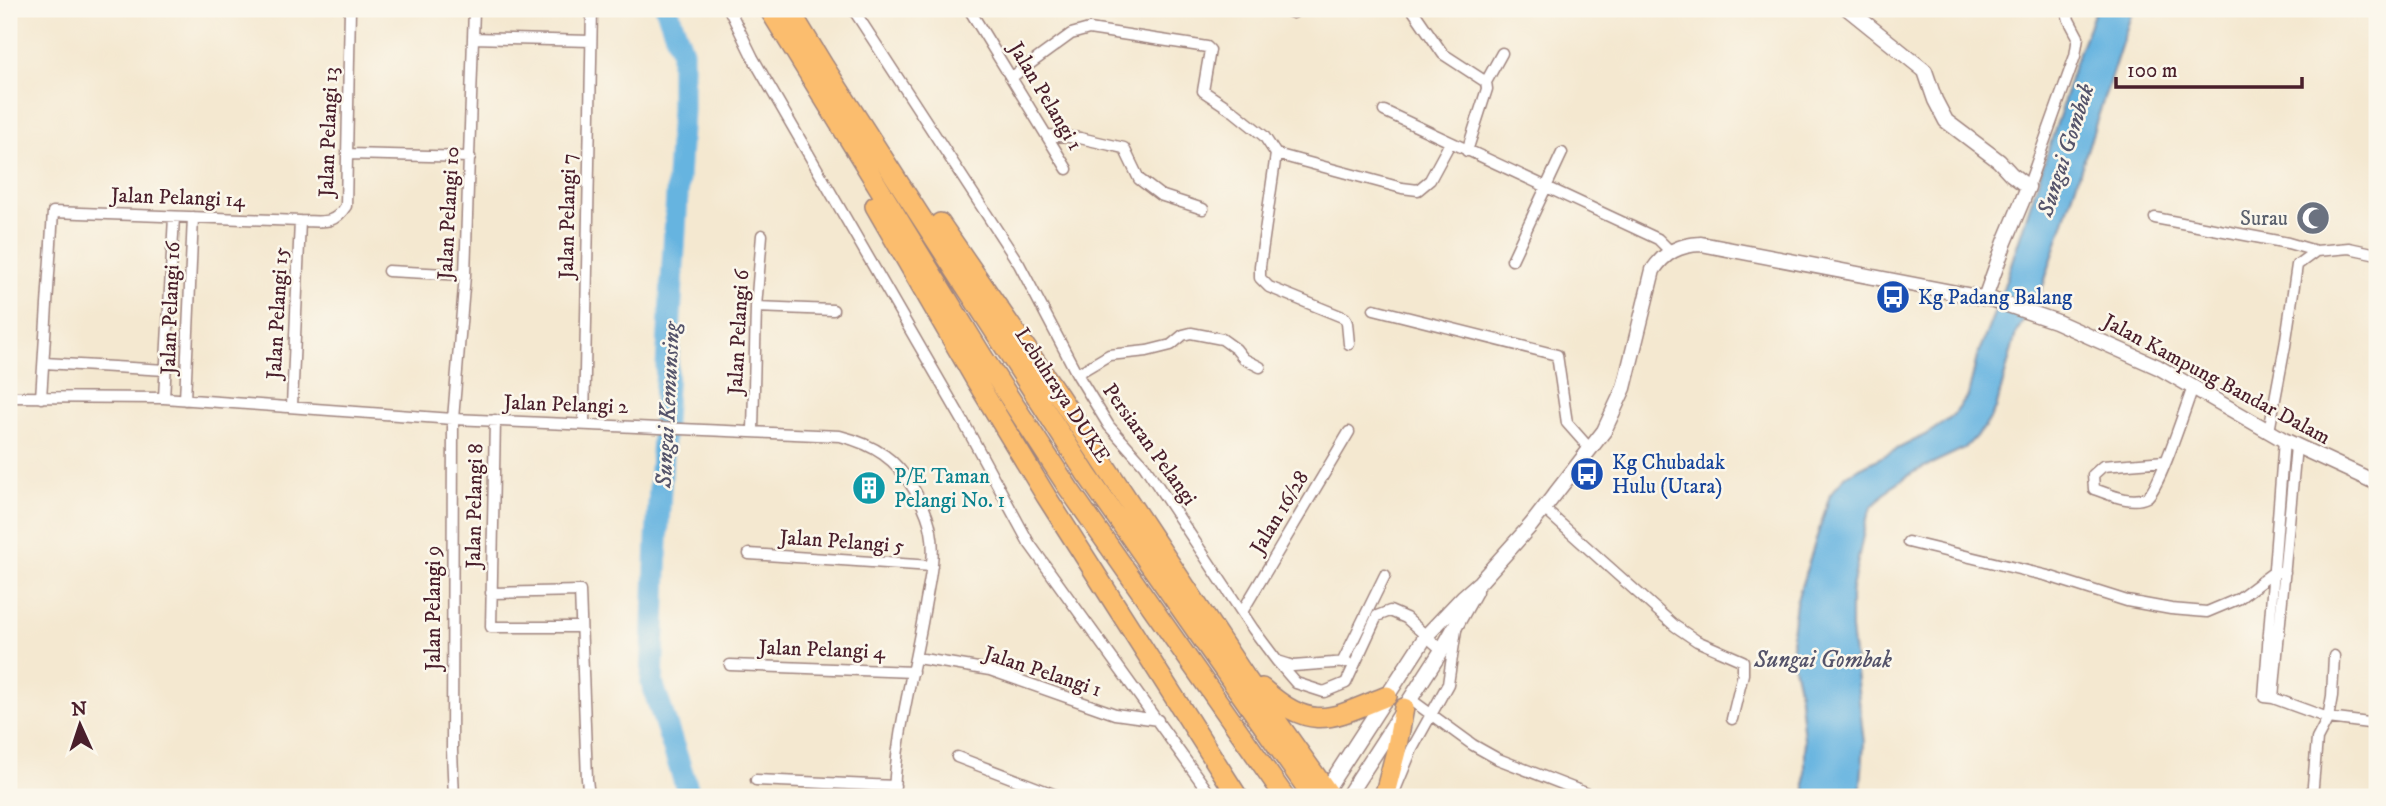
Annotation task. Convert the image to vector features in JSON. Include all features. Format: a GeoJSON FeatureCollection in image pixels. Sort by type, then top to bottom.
{"type":"FeatureCollection","features":[{"type":"Feature","properties":{"kind":"highway"},"geometry":{"type":"LineString","coordinates":[[769,9],[983,357],[1069,489],[1285,797]]}},
{"type":"Feature","properties":{"kind":"highway","name":"Lebuhraya DUKE"},"geometry":{"type":"LineString","coordinates":[[789,9],[1087,475],[1323,795]]}},
{"type":"Feature","properties":{"kind":"highway"},"geometry":{"type":"LineString","coordinates":[[797,56],[821,113],[975,379],[1046,496],[1238,797]]}},
{"type":"Feature","properties":{"kind":"highway"},"geometry":{"type":"LineString","coordinates":[[838,88],[891,149],[1323,795]]}},
{"type":"Feature","properties":{"kind":"highway"},"geometry":{"type":"LineString","coordinates":[[1236,663],[1276,700],[1309,717],[1332,718],[1387,696]]}},
{"type":"Feature","properties":{"kind":"highway"},"geometry":{"type":"LineString","coordinates":[[1156,665],[1250,797]]}},
{"type":"Feature","properties":{"kind":"highway"},"geometry":{"type":"LineString","coordinates":[[1384,797],[1407,704]]}},
{"type":"Feature","properties":{"kind":"street","name":"Jalan Pelangi 13"},"geometry":{"type":"LineString","coordinates":[[300,221],[327,221],[339,217],[346,206],[351,9]]}},
{"type":"Feature","properties":{"kind":"street","name":"Jalan Pelangi 10"},"geometry":{"type":"LineString","coordinates":[[453,419],[466,275],[474,9]]}},
{"type":"Feature","properties":{"kind":"street","name":"Jalan Pelangi 7"},"geometry":{"type":"LineString","coordinates":[[584,424],[592,9]]}},
{"type":"Feature","properties":{"kind":"street"},"geometry":{"type":"LineString","coordinates":[[729,9],[753,58],[964,423],[1030,543],[1212,797]]}},
{"type":"Feature","properties":{"kind":"street","name":"Persiaran Pelangi"},"geometry":{"type":"LineString","coordinates":[[853,9],[995,225],[1077,374],[1109,426],[1144,465],[1242,612],[1296,683],[1324,692],[1346,683],[1377,616],[1390,611],[1406,618],[1442,650]]}},
{"type":"Feature","properties":{"kind":"street","name":"Jalan Pelangi 1"},"geometry":{"type":"LineString","coordinates":[[969,9],[1067,169]]}},
{"type":"Feature","properties":{"kind":"street"},"geometry":{"type":"LineString","coordinates":[[1283,9],[1293,13],[1299,9]]}},
{"type":"Feature","properties":{"kind":"street"},"geometry":{"type":"LineString","coordinates":[[1412,9],[1443,54],[1486,82]]}},
{"type":"Feature","properties":{"kind":"street"},"geometry":{"type":"LineString","coordinates":[[1847,9],[1925,71],[1945,121],[1999,161],[2028,187]]}},
{"type":"Feature","properties":{"kind":"street"},"geometry":{"type":"LineString","coordinates":[[1989,299],[2005,242],[2028,187],[2075,56],[2078,37],[2066,9]]}},
{"type":"Feature","properties":{"kind":"street"},"geometry":{"type":"LineString","coordinates":[[1012,76],[1071,34],[1089,29],[1207,47],[1211,54],[1203,91],[1264,136],[1276,154],[1418,190],[1430,180],[1450,143]]}},
{"type":"Feature","properties":{"kind":"street"},"geometry":{"type":"LineString","coordinates":[[474,38],[591,41]]}},
{"type":"Feature","properties":{"kind":"street"},"geometry":{"type":"LineString","coordinates":[[1468,151],[1487,89],[1486,82],[1502,53]]}},
{"type":"Feature","properties":{"kind":"street"},"geometry":{"type":"LineString","coordinates":[[1323,795],[1426,636],[1462,597],[1480,582],[1604,430],[1621,396],[1653,270],[1660,259],[1670,251],[1658,239],[1384,111]]}},
{"type":"Feature","properties":{"kind":"street"},"geometry":{"type":"LineString","coordinates":[[1048,135],[1080,138],[1124,148],[1139,179],[1160,195],[1203,209]]}},
{"type":"Feature","properties":{"kind":"street"},"geometry":{"type":"LineString","coordinates":[[1512,260],[1562,153]]}},
{"type":"Feature","properties":{"kind":"street"},"geometry":{"type":"LineString","coordinates":[[348,154],[470,157]]}},
{"type":"Feature","properties":{"kind":"street"},"geometry":{"type":"LineString","coordinates":[[1276,154],[1259,266],[1260,278],[1269,287],[1345,318],[1348,323],[1349,344]]}},
{"type":"Feature","properties":{"kind":"street","name":"Jalan Pelangi 14"},"geometry":{"type":"LineString","coordinates":[[44,363],[53,212],[300,221]]}},
{"type":"Feature","properties":{"kind":"street"},"geometry":{"type":"LineString","coordinates":[[164,398],[174,217]]}},
{"type":"Feature","properties":{"kind":"street","name":"Jalan Pelangi 16"},"geometry":{"type":"LineString","coordinates":[[185,400],[193,217]]}},
{"type":"Feature","properties":{"kind":"street"},"geometry":{"type":"LineString","coordinates":[[2155,218],[2288,243],[2316,251],[2349,248],[2377,254]]}},
{"type":"Feature","properties":{"kind":"street","name":"Jalan Pelangi 15"},"geometry":{"type":"LineString","coordinates":[[292,406],[300,221]]}},
{"type":"Feature","properties":{"kind":"street","name":"Jalan Pelangi 6"},"geometry":{"type":"LineString","coordinates":[[753,430],[756,307],[762,235]]}},
{"type":"Feature","properties":{"kind":"street","name":"Jalan Kampung Bandar Dalam"},"geometry":{"type":"LineString","coordinates":[[1670,251],[1686,245],[1701,244],[1989,299],[2055,321],[2158,367],[2290,443],[2377,483]]}},
{"type":"Feature","properties":{"kind":"street"},"geometry":{"type":"LineString","coordinates":[[2269,431],[2297,265],[2316,251]]}},
{"type":"Feature","properties":{"kind":"street"},"geometry":{"type":"LineString","coordinates":[[388,271],[466,275]]}},
{"type":"Feature","properties":{"kind":"street"},"geometry":{"type":"LineString","coordinates":[[756,307],[833,310]]}},
{"type":"Feature","properties":{"kind":"street"},"geometry":{"type":"LineString","coordinates":[[1374,309],[1557,355],[1567,423],[1590,449]]}},
{"type":"Feature","properties":{"kind":"street"},"geometry":{"type":"LineString","coordinates":[[1077,374],[1109,355],[1147,351],[1171,345],[1191,332],[1222,339],[1244,359],[1260,367]]}},
{"type":"Feature","properties":{"kind":"street"},"geometry":{"type":"LineString","coordinates":[[41,398],[44,363],[166,370]]}},
{"type":"Feature","properties":{"kind":"street"},"geometry":{"type":"LineString","coordinates":[[2165,461],[2103,466],[2093,475],[2094,489],[2125,499],[2146,497],[2155,489],[2193,387]]}},
{"type":"Feature","properties":{"kind":"street","name":"Jalan Pelangi 2"},"geometry":{"type":"LineString","coordinates":[[9,397],[164,398],[453,419],[753,430],[840,436],[862,442],[887,457],[923,503],[932,531],[932,566],[895,792]]}},
{"type":"Feature","properties":{"kind":"street","name":"Jalan Pelangi 9"},"geometry":{"type":"LineString","coordinates":[[453,419],[454,797]]}},
{"type":"Feature","properties":{"kind":"street","name":"Jalan Pelangi 8"},"geometry":{"type":"LineString","coordinates":[[495,420],[491,627],[580,627]]}},
{"type":"Feature","properties":{"kind":"street","name":"Jalan 16/28"},"geometry":{"type":"LineString","coordinates":[[1242,612],[1349,432]]}},
{"type":"Feature","properties":{"kind":"street"},"geometry":{"type":"LineString","coordinates":[[2290,443],[2269,697],[2328,718],[2377,724]]}},
{"type":"Feature","properties":{"kind":"street","name":"Jalan Kampung Bandar Dalam"},"geometry":{"type":"LineString","coordinates":[[2347,471],[2377,473]]}},
{"type":"Feature","properties":{"kind":"street"},"geometry":{"type":"LineString","coordinates":[[1543,508],[1675,626],[1697,641],[1743,662],[1743,674],[1732,719]]}},
{"type":"Feature","properties":{"kind":"street"},"geometry":{"type":"LineString","coordinates":[[1908,542],[2048,576],[2127,601],[2207,612],[2238,599],[2279,572]]}},
{"type":"Feature","properties":{"kind":"street","name":"Jalan Pelangi 5"},"geometry":{"type":"LineString","coordinates":[[749,554],[932,566]]}},
{"type":"Feature","properties":{"kind":"street"},"geometry":{"type":"LineString","coordinates":[[1342,663],[1385,575]]}},
{"type":"Feature","properties":{"kind":"street"},"geometry":{"type":"LineString","coordinates":[[1347,797],[1442,650],[1480,582]]}},
{"type":"Feature","properties":{"kind":"street","name":"Jalan Pelangi 8"},"geometry":{"type":"LineString","coordinates":[[491,593],[580,591],[589,797]]}},
{"type":"Feature","properties":{"kind":"street"},"geometry":{"type":"LineString","coordinates":[[1393,797],[1403,767],[1448,684],[1457,624]]}},
{"type":"Feature","properties":{"kind":"street"},"geometry":{"type":"LineString","coordinates":[[2312,797],[2317,738],[2328,718],[2332,696],[2334,656]]}},
{"type":"Feature","properties":{"kind":"street","name":"Jalan Pelangi 1"},"geometry":{"type":"LineString","coordinates":[[917,658],[990,670],[1115,714],[1158,720]]}},
{"type":"Feature","properties":{"kind":"street"},"geometry":{"type":"LineString","coordinates":[[1277,661],[1293,666],[1356,661]]}},
{"type":"Feature","properties":{"kind":"street","name":"Jalan Pelangi 4"},"geometry":{"type":"LineString","coordinates":[[730,665],[913,672]]}},
{"type":"Feature","properties":{"kind":"street"},"geometry":{"type":"LineString","coordinates":[[1407,704],[1431,715],[1498,759],[1596,797]]}},
{"type":"Feature","properties":{"kind":"street"},"geometry":{"type":"LineString","coordinates":[[957,757],[1061,797]]}},
{"type":"Feature","properties":{"kind":"street"},"geometry":{"type":"LineString","coordinates":[[756,780],[895,792]]}},
{"type":"Feature","properties":{"kind":"water","name":"Sungai Gombak"},"geometry":{"type":"Polygon","coordinates":[[[2096,9],[2133,9],[2042,289],[2016,333],[1996,409],[1984,428],[1965,448],[1914,472],[1891,487],[1871,508],[1866,521],[1851,593],[1851,629],[1864,743],[1860,797],[1805,797],[1805,749],[1799,689],[1793,662],[1792,634],[1796,603],[1830,495],[1846,475],[1927,434],[1952,417],[1968,396],[1977,357],[2000,298],[2074,65],[2096,9]]]}},
{"type":"Feature","properties":{"kind":"waterway","name":"Sungai Kemunsing"},"geometry":{"type":"LineString","coordinates":[[667,9],[682,51],[682,110],[657,540],[652,683],[690,797]]}},
{"type":"Feature","properties":{"kind":"place","name":"Surau"},"geometry":{"type":"Point","coordinates":[2313,218]}},
{"type":"Feature","properties":{"kind":"place","name":"Kg Padang Balang"},"geometry":{"type":"Point","coordinates":[1893,297]}},
{"type":"Feature","properties":{"kind":"place","name":"Kg Chubadak Hulu (Utara)"},"geometry":{"type":"Point","coordinates":[1587,474]}},
{"type":"Feature","properties":{"kind":"place","name":"P/E Taman Pelangi No. 1"},"geometry":{"type":"Point","coordinates":[869,488]}}]}
